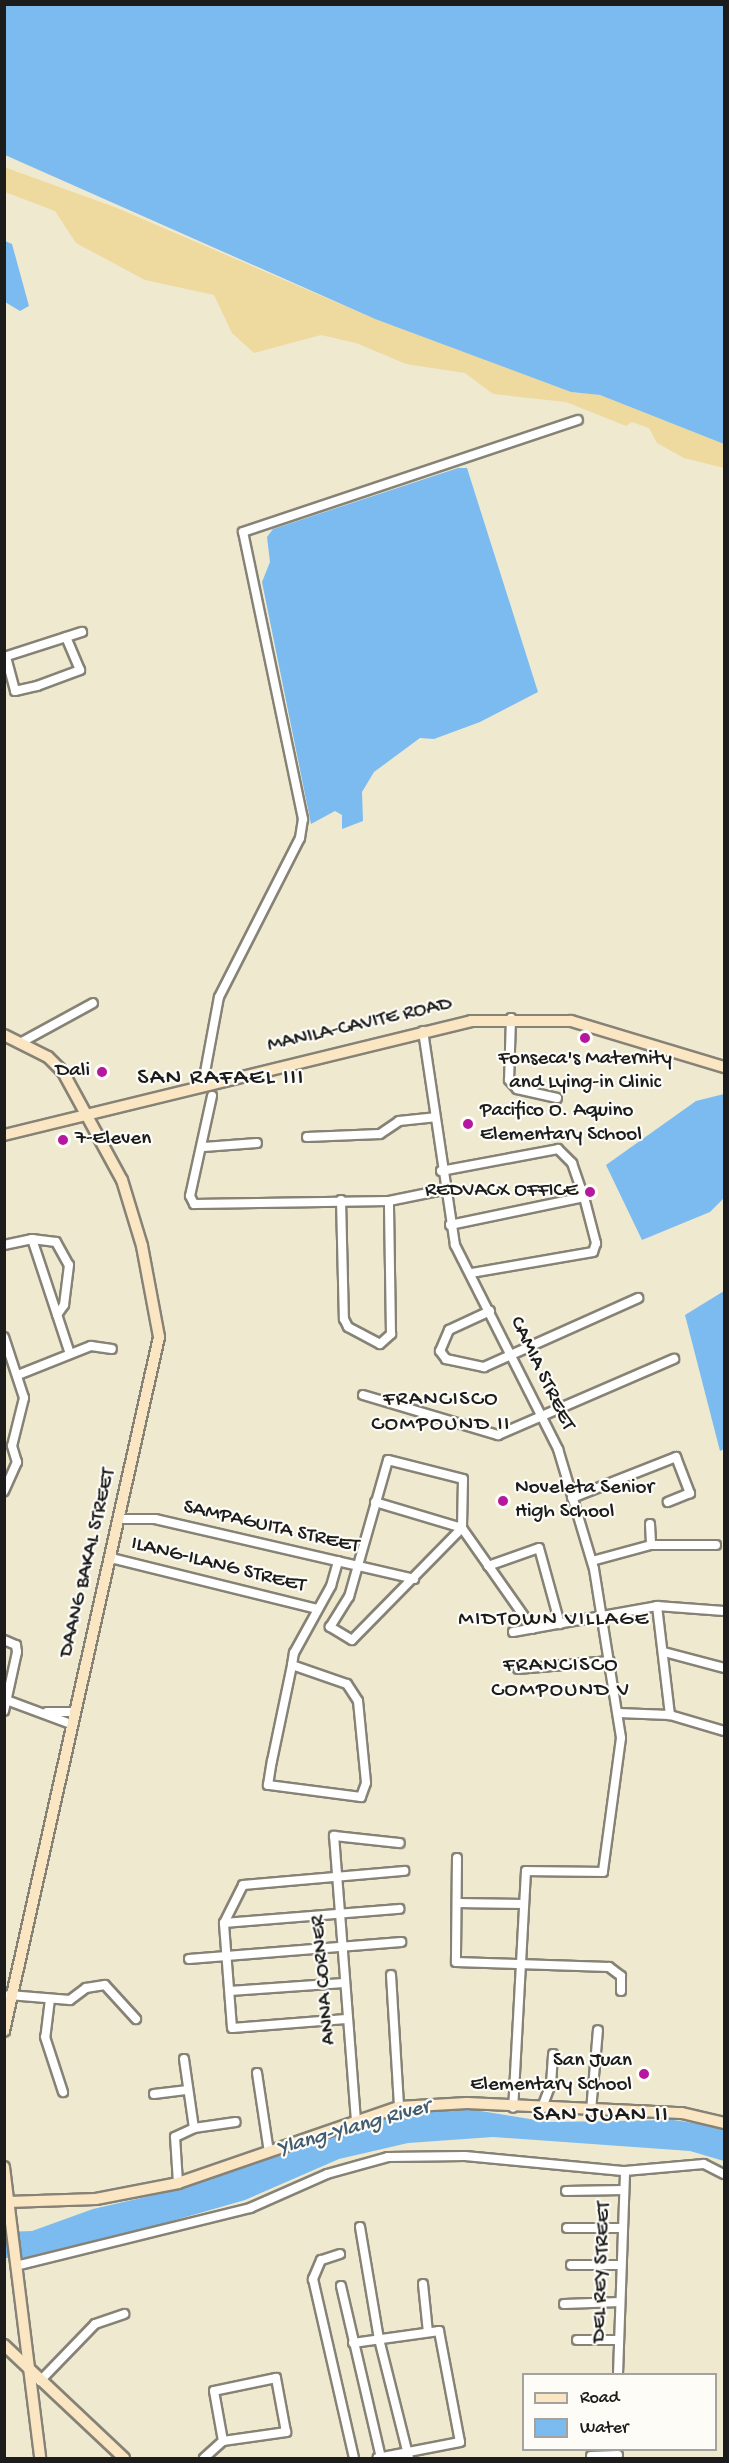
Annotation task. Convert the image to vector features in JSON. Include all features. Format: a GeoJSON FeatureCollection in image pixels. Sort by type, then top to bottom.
{"type":"FeatureCollection","features":[{"type":"Feature","properties":{"kind":"street"},"geometry":{"type":"LineString","coordinates":[[203,1083],[219,997],[300,838],[303,819],[243,532],[578,420]]}},
{"type":"Feature","properties":{"kind":"street"},"geometry":{"type":"LineString","coordinates":[[66,637],[80,670],[37,686],[15,691],[5,657],[66,637],[82,632]]}},
{"type":"Feature","properties":{"kind":"street"},"geometry":{"type":"LineString","coordinates":[[20,1043],[93,1003]]}},
{"type":"Feature","properties":{"kind":"street"},"geometry":{"type":"LineString","coordinates":[[511,1018],[510,1080],[517,1089],[557,1098]]}},
{"type":"Feature","properties":{"kind":"street","name":"MANILA-CAVITE ROAD"},"geometry":{"type":"LineString","coordinates":[[4,1135],[203,1083],[423,1031],[511,1018],[591,1025],[724,1067]]}},
{"type":"Feature","properties":{"kind":"street","name":"CAMIA STREET"},"geometry":{"type":"LineString","coordinates":[[423,1031],[443,1190],[450,1225],[471,1273],[545,1416],[592,1561],[604,1616],[621,1738],[603,1872],[526,1871],[524,1904]]}},
{"type":"Feature","properties":{"kind":"street","name":"DAANG BAKAL STREET"},"geometry":{"type":"LineString","coordinates":[[4,1035],[55,1062],[85,1113],[129,1199],[159,1337],[120,1519],[9,1995],[4,2031]]}},
{"type":"Feature","properties":{"kind":"street"},"geometry":{"type":"LineString","coordinates":[[213,1095],[204,1147],[190,1196],[194,1204],[389,1201],[443,1190]]}},
{"type":"Feature","properties":{"kind":"street"},"geometry":{"type":"LineString","coordinates":[[307,1137],[380,1134],[399,1121],[435,1117]]}},
{"type":"Feature","properties":{"kind":"street"},"geometry":{"type":"LineString","coordinates":[[204,1147],[257,1143]]}},
{"type":"Feature","properties":{"kind":"street"},"geometry":{"type":"LineString","coordinates":[[441,1171],[558,1149],[572,1163],[584,1197],[596,1243],[593,1252],[471,1273]]}},
{"type":"Feature","properties":{"kind":"street"},"geometry":{"type":"LineString","coordinates":[[450,1225],[584,1197]]}},
{"type":"Feature","properties":{"kind":"street"},"geometry":{"type":"LineString","coordinates":[[341,1200],[344,1319],[348,1327],[380,1344],[391,1334],[389,1201]]}},
{"type":"Feature","properties":{"kind":"street"},"geometry":{"type":"LineString","coordinates":[[4,1245],[32,1239],[56,1242],[68,1260],[64,1305],[57,1315]]}},
{"type":"Feature","properties":{"kind":"street"},"geometry":{"type":"LineString","coordinates":[[32,1239],[70,1354]]}},
{"type":"Feature","properties":{"kind":"street"},"geometry":{"type":"LineString","coordinates":[[490,1311],[449,1330],[440,1351],[446,1359],[484,1367],[512,1352],[638,1298]]}},
{"type":"Feature","properties":{"kind":"street"},"geometry":{"type":"LineString","coordinates":[[4,1337],[24,1398],[8,1448],[18,1457],[4,1491]]}},
{"type":"Feature","properties":{"kind":"street"},"geometry":{"type":"LineString","coordinates":[[18,1375],[92,1346],[112,1349]]}},
{"type":"Feature","properties":{"kind":"street"},"geometry":{"type":"LineString","coordinates":[[363,1395],[498,1436],[674,1359]]}},
{"type":"Feature","properties":{"kind":"street"},"geometry":{"type":"LineString","coordinates":[[572,1498],[676,1457],[690,1493],[668,1502]]}},
{"type":"Feature","properties":{"kind":"street"},"geometry":{"type":"LineString","coordinates":[[462,1528],[352,1640],[330,1627],[349,1597],[388,1460],[463,1479],[462,1528],[533,1629]]}},
{"type":"Feature","properties":{"kind":"street"},"geometry":{"type":"LineString","coordinates":[[375,1502],[462,1528]]}},
{"type":"Feature","properties":{"kind":"street","name":"SAMPAGUITA STREET"},"geometry":{"type":"LineString","coordinates":[[120,1519],[155,1519],[414,1579]]}},
{"type":"Feature","properties":{"kind":"street"},"geometry":{"type":"LineString","coordinates":[[650,1524],[651,1545]]}},
{"type":"Feature","properties":{"kind":"street"},"geometry":{"type":"LineString","coordinates":[[592,1561],[651,1545],[716,1545]]}},
{"type":"Feature","properties":{"kind":"street"},"geometry":{"type":"LineString","coordinates":[[488,1566],[539,1548],[560,1624]]}},
{"type":"Feature","properties":{"kind":"street","name":"ILANG-ILANG STREET"},"geometry":{"type":"LineString","coordinates":[[111,1558],[317,1610]]}},
{"type":"Feature","properties":{"kind":"street"},"geometry":{"type":"LineString","coordinates":[[292,1665],[346,1684],[358,1701],[366,1783],[361,1797],[268,1785],[292,1665],[338,1561]]}},
{"type":"Feature","properties":{"kind":"street"},"geometry":{"type":"LineString","coordinates":[[657,1605],[670,1715]]}},
{"type":"Feature","properties":{"kind":"street"},"geometry":{"type":"LineString","coordinates":[[513,1632],[657,1605],[724,1611]]}},
{"type":"Feature","properties":{"kind":"street"},"geometry":{"type":"LineString","coordinates":[[4,1640],[16,1645],[17,1652],[9,1701],[4,1711]]}},
{"type":"Feature","properties":{"kind":"street"},"geometry":{"type":"LineString","coordinates":[[664,1652],[724,1668]]}},
{"type":"Feature","properties":{"kind":"street"},"geometry":{"type":"LineString","coordinates":[[518,1669],[610,1661]]}},
{"type":"Feature","properties":{"kind":"street"},"geometry":{"type":"LineString","coordinates":[[9,1701],[47,1712],[71,1724]]}},
{"type":"Feature","properties":{"kind":"street"},"geometry":{"type":"LineString","coordinates":[[47,1712],[74,1712]]}},
{"type":"Feature","properties":{"kind":"street"},"geometry":{"type":"LineString","coordinates":[[618,1713],[670,1715],[724,1731]]}},
{"type":"Feature","properties":{"kind":"street","name":"ANNA CORNER"},"geometry":{"type":"LineString","coordinates":[[356,2121],[334,1878],[334,1836],[400,1843]]}},
{"type":"Feature","properties":{"kind":"street"},"geometry":{"type":"LineString","coordinates":[[457,1858],[456,1962],[609,1967],[618,1970],[621,1991]]}},
{"type":"Feature","properties":{"kind":"street"},"geometry":{"type":"LineString","coordinates":[[346,2019],[232,2028],[224,1923],[243,1885],[404,1871]]}},
{"type":"Feature","properties":{"kind":"street"},"geometry":{"type":"LineString","coordinates":[[457,1903],[524,1904],[513,2108]]}},
{"type":"Feature","properties":{"kind":"street"},"geometry":{"type":"LineString","coordinates":[[224,1923],[399,1909]]}},
{"type":"Feature","properties":{"kind":"street"},"geometry":{"type":"LineString","coordinates":[[189,1959],[341,1950],[400,1942]]}},
{"type":"Feature","properties":{"kind":"street"},"geometry":{"type":"LineString","coordinates":[[391,1975],[399,2107]]}},
{"type":"Feature","properties":{"kind":"street"},"geometry":{"type":"LineString","coordinates":[[230,1991],[345,1983]]}},
{"type":"Feature","properties":{"kind":"street"},"geometry":{"type":"LineString","coordinates":[[9,1995],[70,2000],[86,1988],[105,1985],[136,2019]]}},
{"type":"Feature","properties":{"kind":"street"},"geometry":{"type":"LineString","coordinates":[[50,1999],[45,2037],[63,2092]]}},
{"type":"Feature","properties":{"kind":"street"},"geometry":{"type":"LineString","coordinates":[[591,2110],[598,2030]]}},
{"type":"Feature","properties":{"kind":"street"},"geometry":{"type":"LineString","coordinates":[[541,2109],[551,2084],[553,2054]]}},
{"type":"Feature","properties":{"kind":"street"},"geometry":{"type":"LineString","coordinates":[[184,2059],[194,2128]]}},
{"type":"Feature","properties":{"kind":"street"},"geometry":{"type":"LineString","coordinates":[[257,2073],[268,2152]]}},
{"type":"Feature","properties":{"kind":"street"},"geometry":{"type":"LineString","coordinates":[[154,2094],[188,2090]]}},
{"type":"Feature","properties":{"kind":"street"},"geometry":{"type":"LineString","coordinates":[[8,2202],[96,2199],[178,2183],[399,2107],[467,2103],[513,2108],[682,2113],[724,2122]]}},
{"type":"Feature","properties":{"kind":"street"},"geometry":{"type":"LineString","coordinates":[[178,2183],[174,2137],[194,2128],[236,2122]]}},
{"type":"Feature","properties":{"kind":"street"},"geometry":{"type":"LineString","coordinates":[[15,2264],[250,2208],[327,2174],[388,2157],[465,2156],[625,2171],[704,2164],[724,2174]]}},
{"type":"Feature","properties":{"kind":"street"},"geometry":{"type":"LineString","coordinates":[[4,2167],[40,2458]]}},
{"type":"Feature","properties":{"kind":"street","name":"DEL REY STREET"},"geometry":{"type":"LineString","coordinates":[[618,2373],[625,2171]]}},
{"type":"Feature","properties":{"kind":"street"},"geometry":{"type":"LineString","coordinates":[[566,2191],[624,2190]]}},
{"type":"Feature","properties":{"kind":"street"},"geometry":{"type":"LineString","coordinates":[[360,2228],[379,2339],[408,2455]]}},
{"type":"Feature","properties":{"kind":"street"},"geometry":{"type":"LineString","coordinates":[[567,2228],[622,2228]]}},
{"type":"Feature","properties":{"kind":"street"},"geometry":{"type":"LineString","coordinates":[[340,2254],[321,2260],[313,2279],[354,2458]]}},
{"type":"Feature","properties":{"kind":"street"},"geometry":{"type":"LineString","coordinates":[[571,2265],[621,2265]]}},
{"type":"Feature","properties":{"kind":"street"},"geometry":{"type":"LineString","coordinates":[[423,2284],[428,2332]]}},
{"type":"Feature","properties":{"kind":"street"},"geometry":{"type":"LineString","coordinates":[[341,2286],[352,2343],[379,2458],[408,2455],[460,2442],[438,2331],[352,2343]]}},
{"type":"Feature","properties":{"kind":"street"},"geometry":{"type":"LineString","coordinates":[[564,2304],[620,2302]]}},
{"type":"Feature","properties":{"kind":"street"},"geometry":{"type":"LineString","coordinates":[[40,2381],[95,2324],[124,2314]]}},
{"type":"Feature","properties":{"kind":"street"},"geometry":{"type":"LineString","coordinates":[[577,2340],[619,2340]]}},
{"type":"Feature","properties":{"kind":"street"},"geometry":{"type":"LineString","coordinates":[[4,2345],[124,2458]]}},
{"type":"Feature","properties":{"kind":"street"},"geometry":{"type":"LineString","coordinates":[[204,2458],[223,2441],[286,2432],[276,2378],[214,2391],[223,2441]]}},
{"type":"Feature","properties":{"kind":"street"},"geometry":{"type":"LineString","coordinates":[[591,2456],[618,2454]]}},
{"type":"Feature","properties":{"kind":"sand"},"geometry":{"type":"Polygon","coordinates":[[[4,167],[117,208],[375,319],[571,392],[600,395],[724,444],[724,468],[684,458],[657,443],[649,428],[632,422],[626,426],[566,402],[493,394],[465,373],[406,364],[356,343],[321,335],[254,353],[232,333],[214,295],[145,280],[76,243],[55,211],[5,192],[4,167]]]}},
{"type":"Feature","properties":{"kind":"water"},"geometry":{"type":"Polygon","coordinates":[[[5,4],[724,5],[724,444],[600,395],[571,392],[375,319],[5,155],[5,4]]]}},
{"type":"Feature","properties":{"kind":"water"},"geometry":{"type":"Polygon","coordinates":[[[5,241],[12,244],[29,306],[20,311],[5,302],[5,241]]]}},
{"type":"Feature","properties":{"kind":"water"},"geometry":{"type":"Polygon","coordinates":[[[458,468],[467,468],[538,692],[480,722],[434,739],[420,738],[374,772],[362,792],[363,821],[342,829],[342,815],[335,811],[311,824],[262,582],[270,562],[267,537],[273,529],[458,468]]]}},
{"type":"Feature","properties":{"kind":"water"},"geometry":{"type":"Polygon","coordinates":[[[724,1094],[724,1198],[710,1212],[642,1240],[606,1165],[696,1101],[724,1094]]]}},
{"type":"Feature","properties":{"kind":"water"},"geometry":{"type":"Polygon","coordinates":[[[724,1291],[724,1449],[720,1451],[685,1315],[724,1291]]]}},
{"type":"Feature","properties":{"kind":"water","name":"Ylang-Ylang River"},"geometry":{"type":"Polygon","coordinates":[[[462,2108],[549,2122],[674,2120],[724,2128],[724,2161],[690,2151],[493,2137],[408,2143],[339,2159],[245,2200],[151,2227],[31,2257],[5,2258],[4,2232],[32,2231],[93,2209],[185,2188],[391,2114],[462,2108]]]}},
{"type":"Feature","properties":{"kind":"place","name":"Fonseca's Maternity and Lying-in Clinic"},"geometry":{"type":"Point","coordinates":[585,1038]}},
{"type":"Feature","properties":{"kind":"place","name":"Dali"},"geometry":{"type":"Point","coordinates":[102,1072]}},
{"type":"Feature","properties":{"kind":"place","name":"Pacifico O. Aquino Elementary School"},"geometry":{"type":"Point","coordinates":[468,1124]}},
{"type":"Feature","properties":{"kind":"place","name":"7-Eleven"},"geometry":{"type":"Point","coordinates":[63,1140]}},
{"type":"Feature","properties":{"kind":"place","name":"REDVACX OFFICE"},"geometry":{"type":"Point","coordinates":[590,1192]}},
{"type":"Feature","properties":{"kind":"place","name":"Noveleta Senior High School"},"geometry":{"type":"Point","coordinates":[503,1501]}},
{"type":"Feature","properties":{"kind":"place","name":"San Juan Elementary School"},"geometry":{"type":"Point","coordinates":[644,2074]}},
{"type":"Feature","properties":{"kind":"district","name":"SAN RAFAEL III"},"geometry":{"type":"Point","coordinates":[221,1079]}},
{"type":"Feature","properties":{"kind":"district","name":"FRANCISCO COMPOUND II"},"geometry":{"type":"Point","coordinates":[441,1412]}},
{"type":"Feature","properties":{"kind":"district","name":"MIDTOWN VILLAGE"},"geometry":{"type":"Point","coordinates":[554,1621]}},
{"type":"Feature","properties":{"kind":"district","name":"FRANCISCO COMPOUND V"},"geometry":{"type":"Point","coordinates":[561,1679]}},
{"type":"Feature","properties":{"kind":"district","name":"SAN JUAN II"},"geometry":{"type":"Point","coordinates":[601,2116]}}]}
